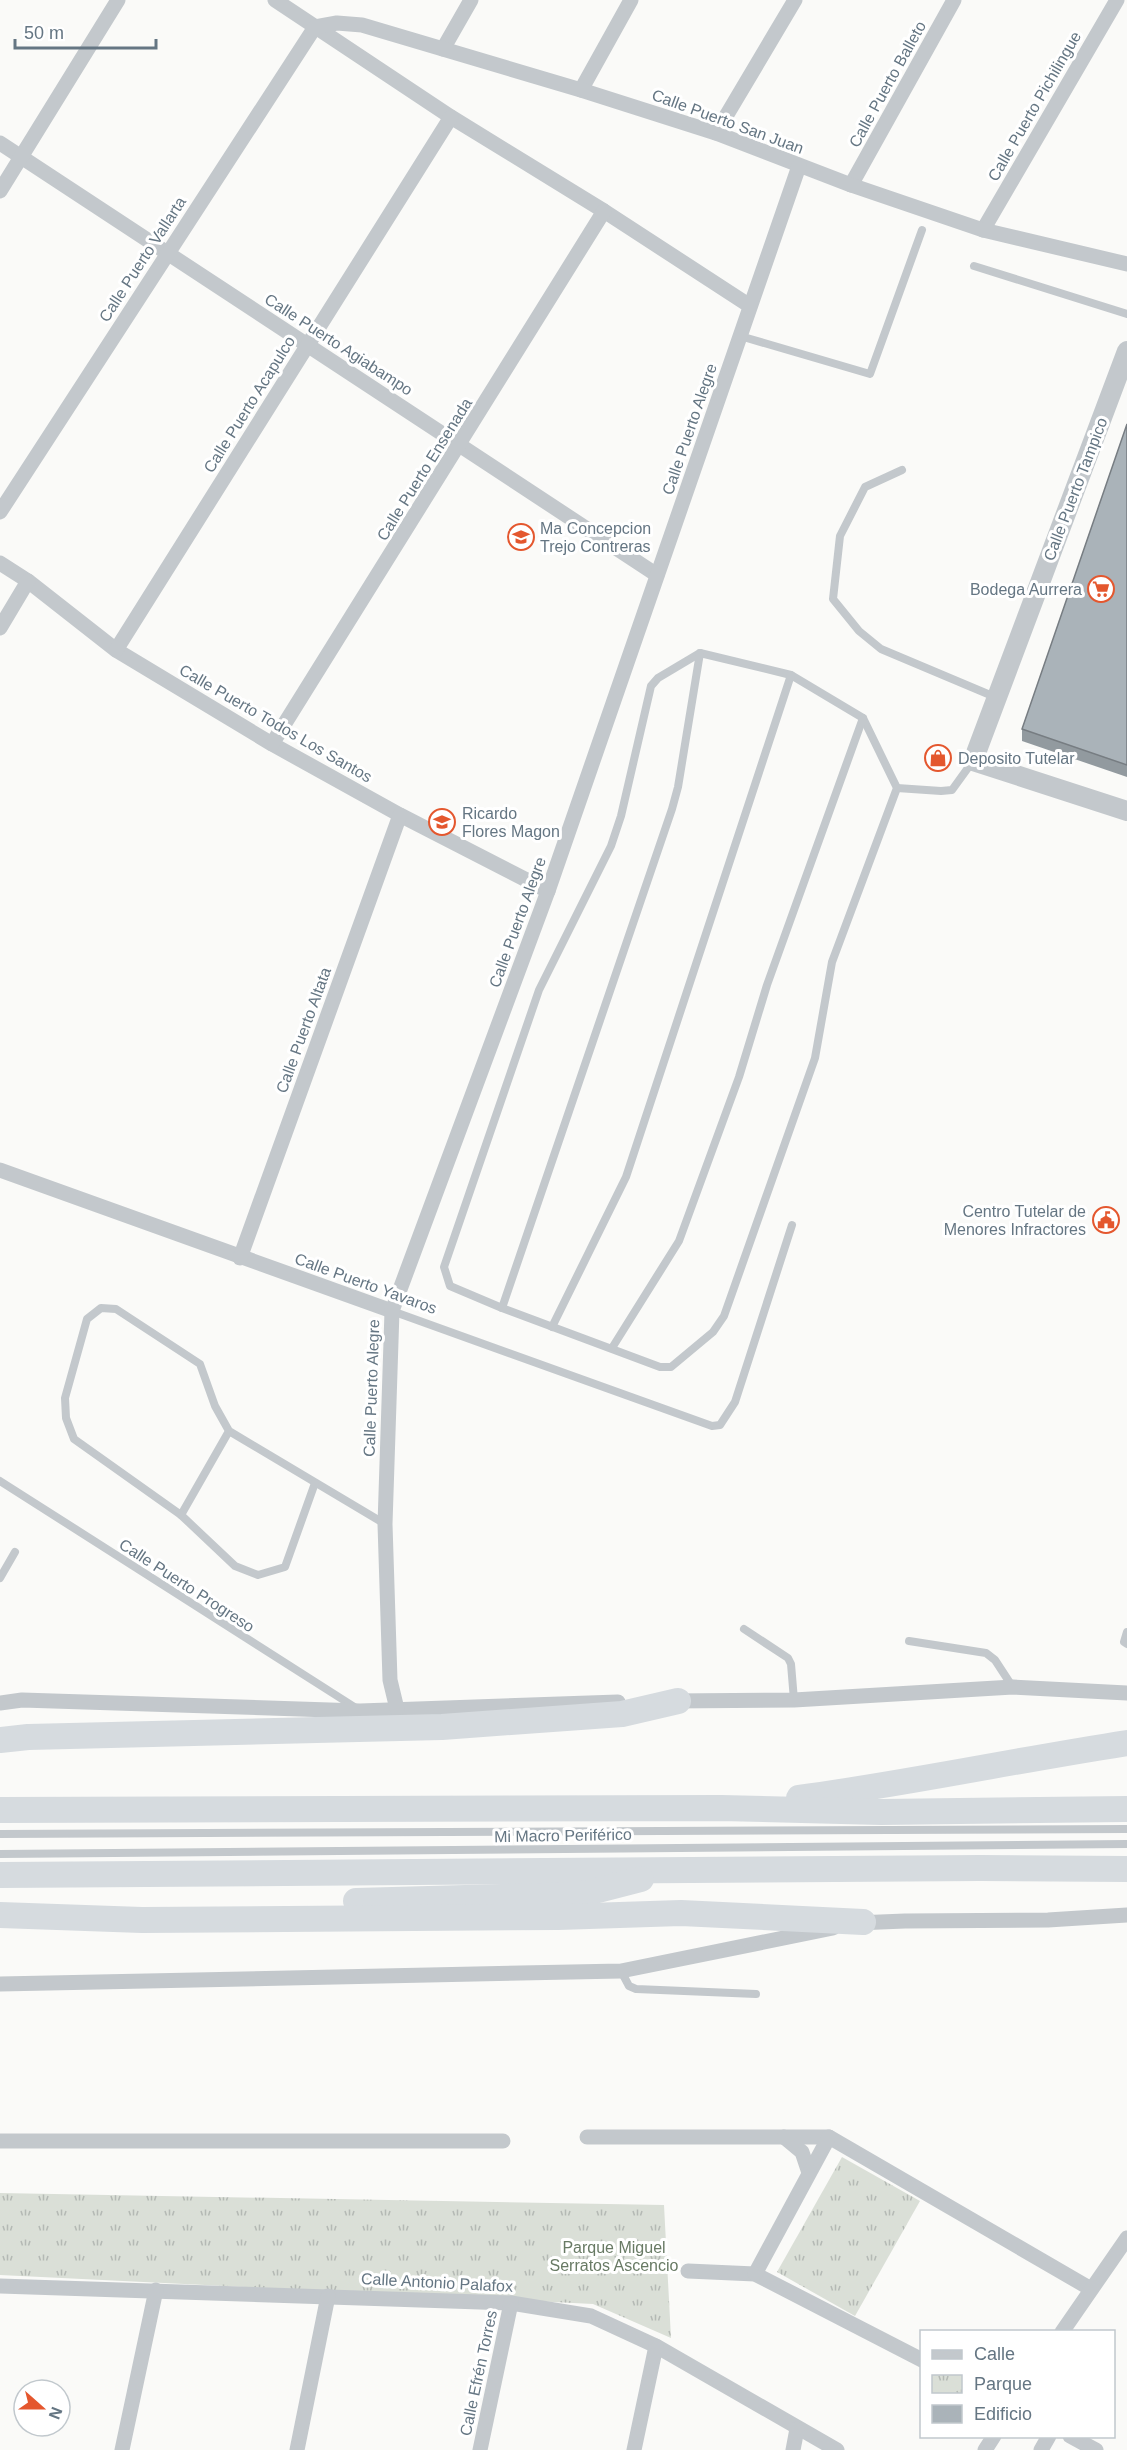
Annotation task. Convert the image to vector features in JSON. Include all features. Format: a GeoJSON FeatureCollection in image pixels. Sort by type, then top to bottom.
{"type":"FeatureCollection","features":[{"type":"Feature","properties":{"kind":"highway"},"geometry":{"type":"LineString","coordinates":[[0,1740],[28,1737],[442,1727],[622,1714],[678,1701]]}},
{"type":"Feature","properties":{"kind":"highway"},"geometry":{"type":"LineString","coordinates":[[721,1808],[889,1786],[1127,1743]]}},
{"type":"Feature","properties":{"kind":"highway"},"geometry":{"type":"LineString","coordinates":[[0,1810],[721,1808],[880,1812],[1127,1809]]}},
{"type":"Feature","properties":{"kind":"highway"},"geometry":{"type":"LineString","coordinates":[[579,1895],[679,1869]]}},
{"type":"Feature","properties":{"kind":"highway"},"geometry":{"type":"LineString","coordinates":[[0,1875],[679,1869],[1127,1869]]}},
{"type":"Feature","properties":{"kind":"highway"},"geometry":{"type":"LineString","coordinates":[[0,1907],[40,1911],[579,1895],[681,1913]]}},
{"type":"Feature","properties":{"kind":"highway"},"geometry":{"type":"LineString","coordinates":[[0,1915],[142,1920],[558,1917],[681,1913],[863,1922]]}},
{"type":"Feature","properties":{"kind":"street"},"geometry":{"type":"LineString","coordinates":[[0,191],[118,0]]}},
{"type":"Feature","properties":{"kind":"street"},"geometry":{"type":"LineString","coordinates":[[275,0],[451,117],[604,211],[750,306]]}},
{"type":"Feature","properties":{"kind":"street"},"geometry":{"type":"LineString","coordinates":[[443,49],[471,0]]}},
{"type":"Feature","properties":{"kind":"street"},"geometry":{"type":"LineString","coordinates":[[582,90],[631,0]]}},
{"type":"Feature","properties":{"kind":"street"},"geometry":{"type":"LineString","coordinates":[[716,133],[795,0]]}},
{"type":"Feature","properties":{"kind":"street","name":"Calle Puerto Balleto"},"geometry":{"type":"LineString","coordinates":[[851,185],[954,0]]}},
{"type":"Feature","properties":{"kind":"street","name":"Calle Puerto Pichilingue"},"geometry":{"type":"LineString","coordinates":[[983,230],[1117,0]]}},
{"type":"Feature","properties":{"kind":"street","name":"Calle Puerto San Juan"},"geometry":{"type":"LineString","coordinates":[[315,27],[337,22],[362,25],[582,90],[716,133],[851,185],[983,230],[1127,264]]}},
{"type":"Feature","properties":{"kind":"street","name":"Calle Puerto Vallarta"},"geometry":{"type":"LineString","coordinates":[[0,512],[315,27]]}},
{"type":"Feature","properties":{"kind":"street","name":"Calle Puerto Acapulco"},"geometry":{"type":"LineString","coordinates":[[116,650],[451,117]]}},
{"type":"Feature","properties":{"kind":"street","name":"Calle Puerto Agiabampo"},"geometry":{"type":"LineString","coordinates":[[0,143],[657,575]]}},
{"type":"Feature","properties":{"kind":"street","name":"Calle Puerto Alegre"},"geometry":{"type":"LineString","coordinates":[[397,1709],[390,1680],[385,1524],[392,1311],[548,891],[799,166]]}},
{"type":"Feature","properties":{"kind":"street","name":"Calle Puerto Ensenada"},"geometry":{"type":"LineString","coordinates":[[273,744],[604,211]]}},
{"type":"Feature","properties":{"kind":"street","name":"Calle Puerto Tampico"},"geometry":{"type":"LineString","coordinates":[[973,761],[1127,351]]}},
{"type":"Feature","properties":{"kind":"street","name":"Calle Puerto Todos Los Santos"},"geometry":{"type":"LineString","coordinates":[[0,563],[28,580],[116,650],[273,744],[400,815],[548,891]]}},
{"type":"Feature","properties":{"kind":"street"},"geometry":{"type":"LineString","coordinates":[[0,628],[28,580]]}},
{"type":"Feature","properties":{"kind":"street"},"geometry":{"type":"LineString","coordinates":[[973,761],[1127,811]]}},
{"type":"Feature","properties":{"kind":"street","name":"Calle Puerto Altata"},"geometry":{"type":"LineString","coordinates":[[240,1258],[400,815]]}},
{"type":"Feature","properties":{"kind":"street","name":"Calle Puerto Yavaros"},"geometry":{"type":"LineString","coordinates":[[0,1170],[392,1311]]}},
{"type":"Feature","properties":{"kind":"street"},"geometry":{"type":"LineString","coordinates":[[0,1703],[22,1700],[360,1711],[678,1701],[794,1700],[1013,1687],[1127,1693]]}},
{"type":"Feature","properties":{"kind":"street"},"geometry":{"type":"LineString","coordinates":[[0,1984],[621,1971],[863,1922],[1048,1920],[1127,1915]]}},
{"type":"Feature","properties":{"kind":"street"},"geometry":{"type":"LineString","coordinates":[[587,2137],[829,2137],[1091,2289]]}},
{"type":"Feature","properties":{"kind":"street"},"geometry":{"type":"LineString","coordinates":[[784,2137],[802,2152],[810,2173]]}},
{"type":"Feature","properties":{"kind":"street"},"geometry":{"type":"LineString","coordinates":[[755,2274],[829,2137]]}},
{"type":"Feature","properties":{"kind":"street"},"geometry":{"type":"LineString","coordinates":[[0,2141],[503,2141]]}},
{"type":"Feature","properties":{"kind":"street"},"geometry":{"type":"LineString","coordinates":[[1063,2330],[1127,2238]]}},
{"type":"Feature","properties":{"kind":"street"},"geometry":{"type":"LineString","coordinates":[[688,2271],[755,2274],[920,2359]]}},
{"type":"Feature","properties":{"kind":"street","name":"Calle Antonio Palafox"},"geometry":{"type":"LineString","coordinates":[[0,2286],[328,2295],[511,2303],[591,2316],[656,2346],[837,2450]]}},
{"type":"Feature","properties":{"kind":"street"},"geometry":{"type":"LineString","coordinates":[[122,2450],[156,2290]]}},
{"type":"Feature","properties":{"kind":"street"},"geometry":{"type":"LineString","coordinates":[[297,2450],[328,2295]]}},
{"type":"Feature","properties":{"kind":"street","name":"Calle Efrén Torres"},"geometry":{"type":"LineString","coordinates":[[480,2450],[511,2303]]}},
{"type":"Feature","properties":{"kind":"street"},"geometry":{"type":"LineString","coordinates":[[634,2450],[656,2346]]}},
{"type":"Feature","properties":{"kind":"street"},"geometry":{"type":"LineString","coordinates":[[793,2450],[797,2429]]}},
{"type":"Feature","properties":{"kind":"street"},"geometry":{"type":"LineString","coordinates":[[1074,2438],[1096,2450]]}},
{"type":"Feature","properties":{"kind":"lane"},"geometry":{"type":"LineString","coordinates":[[740,336],[870,374],[922,230]]}},
{"type":"Feature","properties":{"kind":"lane"},"geometry":{"type":"LineString","coordinates":[[975,266],[1127,314]]}},
{"type":"Feature","properties":{"kind":"lane"},"geometry":{"type":"LineString","coordinates":[[902,470],[865,487],[840,536],[833,599],[860,631],[880,649],[996,698]]}},
{"type":"Feature","properties":{"kind":"lane"},"geometry":{"type":"LineString","coordinates":[[501,1308],[672,809],[678,787],[700,653]]}},
{"type":"Feature","properties":{"kind":"lane"},"geometry":{"type":"LineString","coordinates":[[700,653],[791,675],[863,718],[897,788],[831,962],[816,1058],[724,1316],[713,1332],[671,1367],[660,1367],[501,1308],[450,1286],[444,1267],[539,990],[611,846],[621,816],[651,686],[658,678],[700,653]]}},
{"type":"Feature","properties":{"kind":"lane"},"geometry":{"type":"LineString","coordinates":[[552,1327],[626,1177],[791,675]]}},
{"type":"Feature","properties":{"kind":"lane"},"geometry":{"type":"LineString","coordinates":[[612,1348],[679,1241],[739,1077],[767,985],[863,718]]}},
{"type":"Feature","properties":{"kind":"lane"},"geometry":{"type":"LineString","coordinates":[[897,788],[952,790],[973,761]]}},
{"type":"Feature","properties":{"kind":"lane","name":"Calle Puerto Yavaros"},"geometry":{"type":"LineString","coordinates":[[392,1311],[712,1426],[720,1425],[735,1402],[792,1225]]}},
{"type":"Feature","properties":{"kind":"lane"},"geometry":{"type":"LineString","coordinates":[[315,1483],[285,1567],[258,1575],[235,1566],[181,1515],[74,1439],[66,1418],[64,1398],[87,1319],[101,1308],[116,1309],[200,1364],[215,1406],[229,1431],[385,1524]]}},
{"type":"Feature","properties":{"kind":"lane"},"geometry":{"type":"LineString","coordinates":[[181,1515],[229,1431]]}},
{"type":"Feature","properties":{"kind":"lane","name":"Calle Puerto Progreso"},"geometry":{"type":"LineString","coordinates":[[0,1481],[360,1711]]}},
{"type":"Feature","properties":{"kind":"lane"},"geometry":{"type":"LineString","coordinates":[[0,1578],[15,1552]]}},
{"type":"Feature","properties":{"kind":"lane"},"geometry":{"type":"LineString","coordinates":[[744,1629],[788,1658],[791,1664],[794,1700]]}},
{"type":"Feature","properties":{"kind":"lane"},"geometry":{"type":"LineString","coordinates":[[1127,1632],[1124,1638],[1127,1644]]}},
{"type":"Feature","properties":{"kind":"lane"},"geometry":{"type":"LineString","coordinates":[[909,1641],[986,1653],[995,1660],[1013,1687]]}},
{"type":"Feature","properties":{"kind":"lane","name":"Mi Macro Periférico"},"geometry":{"type":"LineString","coordinates":[[0,1834],[1127,1829]]}},
{"type":"Feature","properties":{"kind":"lane","name":"Mi Macro Periférico"},"geometry":{"type":"LineString","coordinates":[[0,1854],[1127,1844]]}},
{"type":"Feature","properties":{"kind":"lane"},"geometry":{"type":"LineString","coordinates":[[621,1971],[629,1986],[636,1989],[756,1994]]}},
{"type":"Feature","properties":{"kind":"green space"},"geometry":{"type":"Polygon","coordinates":[[[842,2157],[920,2201],[855,2316],[777,2272],[842,2157]]]}},
{"type":"Feature","properties":{"kind":"green space","name":"Parque Miguel Serratos Ascencio"},"geometry":{"type":"Polygon","coordinates":[[[0,2193],[664,2205],[671,2338],[593,2304],[0,2275],[0,2193]]]}},
{"type":"Feature","properties":{"kind":"building","name":"Bodega Aurrera"},"geometry":{"type":"Polygon","coordinates":[[[1127,424],[1127,765],[1022,729],[1127,424]]]}},
{"type":"Feature","properties":{"kind":"place","name":"Ma Concepcion Trejo Contreras"},"geometry":{"type":"Point","coordinates":[521,537]}},
{"type":"Feature","properties":{"kind":"place","name":"Bodega Aurrera"},"geometry":{"type":"Point","coordinates":[1101,589]}},
{"type":"Feature","properties":{"kind":"place","name":"Deposito Tutelar"},"geometry":{"type":"Point","coordinates":[938,758]}},
{"type":"Feature","properties":{"kind":"place","name":"Ricardo Flores Magon"},"geometry":{"type":"Point","coordinates":[442,822]}},
{"type":"Feature","properties":{"kind":"place","name":"Centro Tutelar de Menores Infractores"},"geometry":{"type":"Point","coordinates":[1106,1220]}}]}
